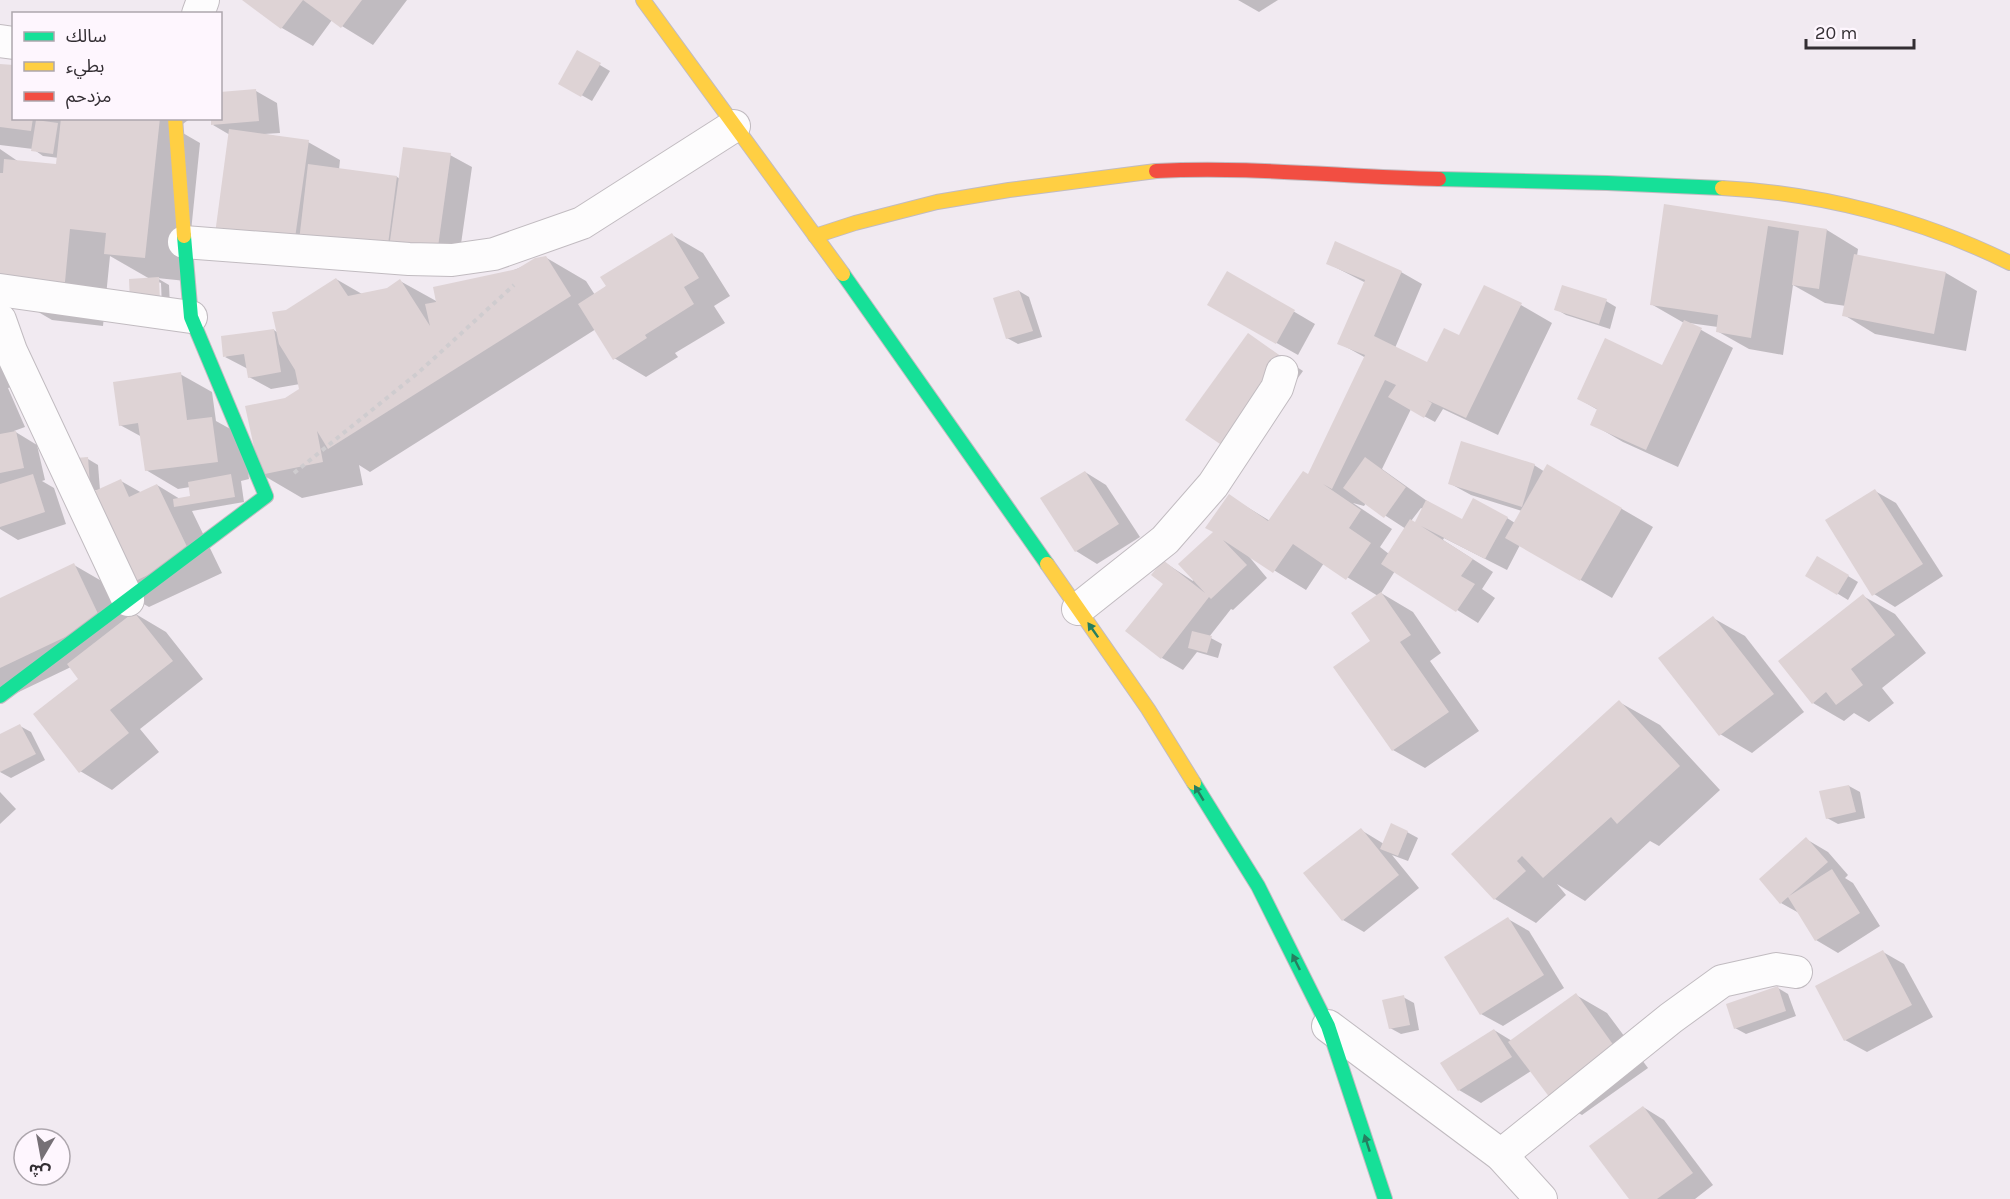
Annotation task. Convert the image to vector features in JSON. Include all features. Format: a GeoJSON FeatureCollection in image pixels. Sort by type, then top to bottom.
{"type":"FeatureCollection","features":[{"type":"Feature","properties":{"kind":"main road"},"geometry":{"type":"LineString","coordinates":[[643,0],[875,318],[1148,709],[1258,886],[1328,1026],[1385,1199]]}},
{"type":"Feature","properties":{"kind":"main road"},"geometry":{"type":"LineString","coordinates":[[0,696],[266,496],[191,317],[175,120]]}},
{"type":"Feature","properties":{"kind":"main road"},"geometry":{"type":"LineString","coordinates":[[815,236],[937,202],[1009,190],[1144,172],[1200,169],[1248,170],[1393,178],[1738,189],[1806,196],[1904,220],[1984,250],[2010,263]]}},
{"type":"Feature","properties":{"kind":"street"},"geometry":{"type":"LineString","coordinates":[[184,242],[409,259],[452,260],[494,254],[582,224],[734,126]]}},
{"type":"Feature","properties":{"kind":"street"},"geometry":{"type":"LineString","coordinates":[[0,290],[191,317]]}},
{"type":"Feature","properties":{"kind":"street"},"geometry":{"type":"LineString","coordinates":[[0,320],[11,351],[128,600]]}},
{"type":"Feature","properties":{"kind":"street"},"geometry":{"type":"LineString","coordinates":[[1078,609],[1165,540],[1213,485],[1277,388],[1282,372]]}},
{"type":"Feature","properties":{"kind":"street"},"geometry":{"type":"LineString","coordinates":[[1501,1155],[1671,1018],[1722,981],[1776,969],[1796,972]]}},
{"type":"Feature","properties":{"kind":"street"},"geometry":{"type":"LineString","coordinates":[[1328,1026],[1501,1155],[1540,1199]]}},
{"type":"Feature","properties":{"kind":"path"},"geometry":{"type":"LineString","coordinates":[[266,496],[419,372],[522,278]]}},
{"type":"Feature","properties":{"kind":"building"},"geometry":{"type":"Polygon","coordinates":[[[242,0],[303,0],[281,29],[242,0]]]}},
{"type":"Feature","properties":{"kind":"building"},"geometry":{"type":"Polygon","coordinates":[[[303,0],[362,0],[341,28],[303,0]]]}},
{"type":"Feature","properties":{"kind":"building"},"geometry":{"type":"Polygon","coordinates":[[[577,50],[601,63],[581,97],[558,84],[577,50]]]}},
{"type":"Feature","properties":{"kind":"building"},"geometry":{"type":"Polygon","coordinates":[[[0,64],[12,65],[12,120],[33,120],[31,131],[0,127],[0,64]]]}},
{"type":"Feature","properties":{"kind":"building"},"geometry":{"type":"Polygon","coordinates":[[[256,89],[259,121],[211,125],[211,120],[222,120],[222,92],[256,89]]]}},
{"type":"Feature","properties":{"kind":"building"},"geometry":{"type":"Polygon","coordinates":[[[36,120],[58,123],[53,154],[31,151],[36,120]]]}},
{"type":"Feature","properties":{"kind":"building"},"geometry":{"type":"Polygon","coordinates":[[[61,120],[160,120],[145,258],[104,254],[106,233],[70,229],[63,303],[0,280],[0,173],[3,173],[4,159],[56,164],[61,120]]]}},
{"type":"Feature","properties":{"kind":"building"},"geometry":{"type":"Polygon","coordinates":[[[229,129],[309,140],[294,245],[215,234],[229,129]]]}},
{"type":"Feature","properties":{"kind":"building"},"geometry":{"type":"Polygon","coordinates":[[[403,147],[451,153],[437,254],[389,248],[403,147]]]}},
{"type":"Feature","properties":{"kind":"building"},"geometry":{"type":"Polygon","coordinates":[[[308,164],[397,176],[387,252],[299,241],[308,164]]]}},
{"type":"Feature","properties":{"kind":"building"},"geometry":{"type":"Polygon","coordinates":[[[1664,204],[1827,229],[1819,289],[1792,285],[1799,231],[1768,226],[1751,338],[1716,332],[1718,315],[1650,305],[1664,204]]]}},
{"type":"Feature","properties":{"kind":"building"},"geometry":{"type":"Polygon","coordinates":[[[672,233],[699,278],[684,287],[694,304],[645,335],[647,338],[613,360],[578,304],[606,286],[600,277],[672,233]]]}},
{"type":"Feature","properties":{"kind":"building"},"geometry":{"type":"Polygon","coordinates":[[[1335,241],[1402,271],[1374,336],[1427,362],[1444,328],[1459,335],[1484,285],[1522,303],[1466,418],[1427,400],[1432,403],[1424,418],[1388,397],[1396,385],[1385,380],[1332,489],[1323,484],[1361,510],[1349,528],[1371,543],[1346,580],[1293,544],[1273,573],[1223,540],[1247,565],[1211,599],[1209,597],[1161,659],[1125,631],[1163,584],[1151,575],[1163,560],[1205,593],[1178,564],[1213,532],[1205,528],[1229,494],[1268,521],[1303,471],[1308,474],[1365,355],[1337,344],[1365,280],[1326,264],[1335,241]]]}},
{"type":"Feature","properties":{"kind":"building"},"geometry":{"type":"Polygon","coordinates":[[[1854,254],[1946,272],[1934,334],[1842,316],[1854,254]]]}},
{"type":"Feature","properties":{"kind":"building"},"geometry":{"type":"Polygon","coordinates":[[[546,256],[571,296],[328,449],[317,431],[323,462],[260,475],[245,406],[285,398],[299,389],[295,370],[279,344],[272,312],[286,310],[336,278],[348,296],[387,288],[400,279],[430,326],[425,304],[436,302],[433,287],[517,269],[535,258],[546,256]]]}},
{"type":"Feature","properties":{"kind":"building"},"geometry":{"type":"Polygon","coordinates":[[[1227,271],[1295,310],[1276,344],[1207,305],[1227,271]]]}},
{"type":"Feature","properties":{"kind":"building"},"geometry":{"type":"Polygon","coordinates":[[[159,277],[160,302],[130,303],[129,279],[159,277]]]}},
{"type":"Feature","properties":{"kind":"building"},"geometry":{"type":"Polygon","coordinates":[[[1562,285],[1607,299],[1599,324],[1554,310],[1562,285]]]}},
{"type":"Feature","properties":{"kind":"building"},"geometry":{"type":"Polygon","coordinates":[[[1019,290],[1033,331],[1006,339],[993,298],[1019,290]]]}},
{"type":"Feature","properties":{"kind":"building"},"geometry":{"type":"Polygon","coordinates":[[[1684,320],[1702,328],[1646,450],[1590,425],[1597,409],[1577,399],[1605,338],[1662,365],[1684,320]]]}},
{"type":"Feature","properties":{"kind":"building"},"geometry":{"type":"Polygon","coordinates":[[[274,329],[281,372],[248,378],[244,354],[223,357],[221,336],[274,329]]]}},
{"type":"Feature","properties":{"kind":"building"},"geometry":{"type":"Polygon","coordinates":[[[1248,333],[1282,357],[1220,444],[1185,420],[1248,333]]]}},
{"type":"Feature","properties":{"kind":"building"},"geometry":{"type":"Polygon","coordinates":[[[181,372],[187,420],[212,417],[218,462],[145,471],[138,423],[119,426],[113,382],[181,372]]]}},
{"type":"Feature","properties":{"kind":"building"},"geometry":{"type":"Polygon","coordinates":[[[16,431],[24,468],[0,473],[0,434],[16,431]]]}},
{"type":"Feature","properties":{"kind":"building"},"geometry":{"type":"Polygon","coordinates":[[[1461,441],[1535,464],[1522,507],[1448,484],[1461,441]]]}},
{"type":"Feature","properties":{"kind":"building"},"geometry":{"type":"Polygon","coordinates":[[[88,457],[90,485],[63,459],[88,457]]]}},
{"type":"Feature","properties":{"kind":"building"},"geometry":{"type":"Polygon","coordinates":[[[1365,457],[1406,487],[1384,518],[1343,488],[1365,457]]]}},
{"type":"Feature","properties":{"kind":"building"},"geometry":{"type":"Polygon","coordinates":[[[1547,464],[1622,508],[1580,581],[1505,538],[1547,464]]]}},
{"type":"Feature","properties":{"kind":"building"},"geometry":{"type":"Polygon","coordinates":[[[1085,471],[1119,524],[1075,552],[1040,498],[1085,471]]]}},
{"type":"Feature","properties":{"kind":"building"},"geometry":{"type":"Polygon","coordinates":[[[33,474],[45,512],[0,527],[0,484],[33,474]]]}},
{"type":"Feature","properties":{"kind":"building"},"geometry":{"type":"Polygon","coordinates":[[[231,474],[235,497],[174,507],[173,499],[190,496],[188,482],[231,474]]]}},
{"type":"Feature","properties":{"kind":"building"},"geometry":{"type":"Polygon","coordinates":[[[121,479],[129,497],[157,484],[191,555],[116,590],[77,499],[121,479]]]}},
{"type":"Feature","properties":{"kind":"building"},"geometry":{"type":"Polygon","coordinates":[[[1875,489],[1923,564],[1872,596],[1825,520],[1875,489]]]}},
{"type":"Feature","properties":{"kind":"building"},"geometry":{"type":"Polygon","coordinates":[[[1473,498],[1508,517],[1485,559],[1421,526],[1473,559],[1461,576],[1475,584],[1456,612],[1381,564],[1410,519],[1415,522],[1426,500],[1462,519],[1473,498]]]}},
{"type":"Feature","properties":{"kind":"building"},"geometry":{"type":"Polygon","coordinates":[[[1817,556],[1849,575],[1837,595],[1805,576],[1817,556]]]}},
{"type":"Feature","properties":{"kind":"building"},"geometry":{"type":"Polygon","coordinates":[[[74,563],[101,620],[0,668],[0,598],[74,563]]]}},
{"type":"Feature","properties":{"kind":"building"},"geometry":{"type":"Polygon","coordinates":[[[1381,592],[1411,635],[1400,642],[1449,712],[1392,751],[1333,667],[1370,641],[1351,613],[1381,592]]]}},
{"type":"Feature","properties":{"kind":"building"},"geometry":{"type":"Polygon","coordinates":[[[1863,594],[1895,635],[1851,669],[1863,685],[1836,705],[1826,692],[1812,704],[1778,661],[1863,594]]]}},
{"type":"Feature","properties":{"kind":"building"},"geometry":{"type":"Polygon","coordinates":[[[134,612],[173,661],[110,710],[129,733],[79,773],[33,714],[78,679],[67,664],[134,612]]]}},
{"type":"Feature","properties":{"kind":"building"},"geometry":{"type":"Polygon","coordinates":[[[1713,616],[1774,694],[1719,736],[1658,658],[1713,616]]]}},
{"type":"Feature","properties":{"kind":"building"},"geometry":{"type":"Polygon","coordinates":[[[1192,631],[1212,636],[1207,653],[1188,648],[1192,631]]]}},
{"type":"Feature","properties":{"kind":"building"},"geometry":{"type":"Polygon","coordinates":[[[1619,700],[1680,766],[1617,824],[1611,817],[1543,878],[1522,856],[1517,861],[1526,871],[1494,900],[1451,854],[1619,700]]]}},
{"type":"Feature","properties":{"kind":"building"},"geometry":{"type":"Polygon","coordinates":[[[20,724],[36,754],[0,772],[0,734],[20,724]]]}},
{"type":"Feature","properties":{"kind":"building"},"geometry":{"type":"Polygon","coordinates":[[[1849,785],[1856,812],[1826,819],[1819,791],[1849,785]]]}},
{"type":"Feature","properties":{"kind":"building"},"geometry":{"type":"Polygon","coordinates":[[[1391,823],[1408,831],[1398,856],[1380,849],[1391,823]]]}},
{"type":"Feature","properties":{"kind":"building"},"geometry":{"type":"Polygon","coordinates":[[[1361,828],[1399,875],[1342,921],[1303,873],[1361,828]]]}},
{"type":"Feature","properties":{"kind":"building"},"geometry":{"type":"Polygon","coordinates":[[[1806,837],[1828,862],[1789,896],[1832,869],[1860,913],[1815,941],[1788,897],[1780,904],[1759,879],[1806,837]]]}},
{"type":"Feature","properties":{"kind":"building"},"geometry":{"type":"Polygon","coordinates":[[[1508,917],[1544,975],[1480,1015],[1444,957],[1508,917]]]}},
{"type":"Feature","properties":{"kind":"building"},"geometry":{"type":"Polygon","coordinates":[[[1883,950],[1912,1005],[1844,1041],[1815,986],[1883,950]]]}},
{"type":"Feature","properties":{"kind":"building"},"geometry":{"type":"Polygon","coordinates":[[[1778,986],[1786,1011],[1734,1029],[1726,1004],[1778,986]]]}},
{"type":"Feature","properties":{"kind":"building"},"geometry":{"type":"Polygon","coordinates":[[[1576,993],[1617,1050],[1550,1098],[1508,1042],[1576,993]]]}},
{"type":"Feature","properties":{"kind":"building"},"geometry":{"type":"Polygon","coordinates":[[[1404,995],[1410,1025],[1389,1029],[1382,1000],[1404,995]]]}},
{"type":"Feature","properties":{"kind":"building"},"geometry":{"type":"Polygon","coordinates":[[[1494,1029],[1512,1057],[1458,1091],[1440,1063],[1494,1029]]]}},
{"type":"Feature","properties":{"kind":"building"},"geometry":{"type":"Polygon","coordinates":[[[1643,1106],[1693,1173],[1657,1199],[1629,1199],[1589,1146],[1643,1106]]]}},
{"type":"Feature","properties":{"kind":"traffic: fast"},"geometry":{"type":"LineString","coordinates":[[1439,179],[1722,188]]}},
{"type":"Feature","properties":{"kind":"traffic: fast"},"geometry":{"type":"LineString","coordinates":[[0,696],[266,496],[191,317],[184,236]]}},
{"type":"Feature","properties":{"kind":"traffic: fast"},"geometry":{"type":"LineString","coordinates":[[843,274],[1047,564]]}},
{"type":"Feature","properties":{"kind":"traffic: fast"},"geometry":{"type":"LineString","coordinates":[[1194,783],[1258,886],[1328,1026],[1385,1199]]}},
{"type":"Feature","properties":{"kind":"traffic: slow"},"geometry":{"type":"LineString","coordinates":[[643,0],[843,274]]}},
{"type":"Feature","properties":{"kind":"traffic: slow"},"geometry":{"type":"LineString","coordinates":[[175,120],[184,236]]}},
{"type":"Feature","properties":{"kind":"traffic: slow"},"geometry":{"type":"LineString","coordinates":[[815,236],[937,202],[1156,171]]}},
{"type":"Feature","properties":{"kind":"traffic: slow"},"geometry":{"type":"LineString","coordinates":[[1722,188],[1796,196],[1870,211],[1941,233],[2010,263]]}},
{"type":"Feature","properties":{"kind":"traffic: slow"},"geometry":{"type":"LineString","coordinates":[[1047,564],[1148,709],[1194,783]]}},
{"type":"Feature","properties":{"kind":"traffic: jam"},"geometry":{"type":"LineString","coordinates":[[1156,171],[1227,170],[1439,179]]}}]}
